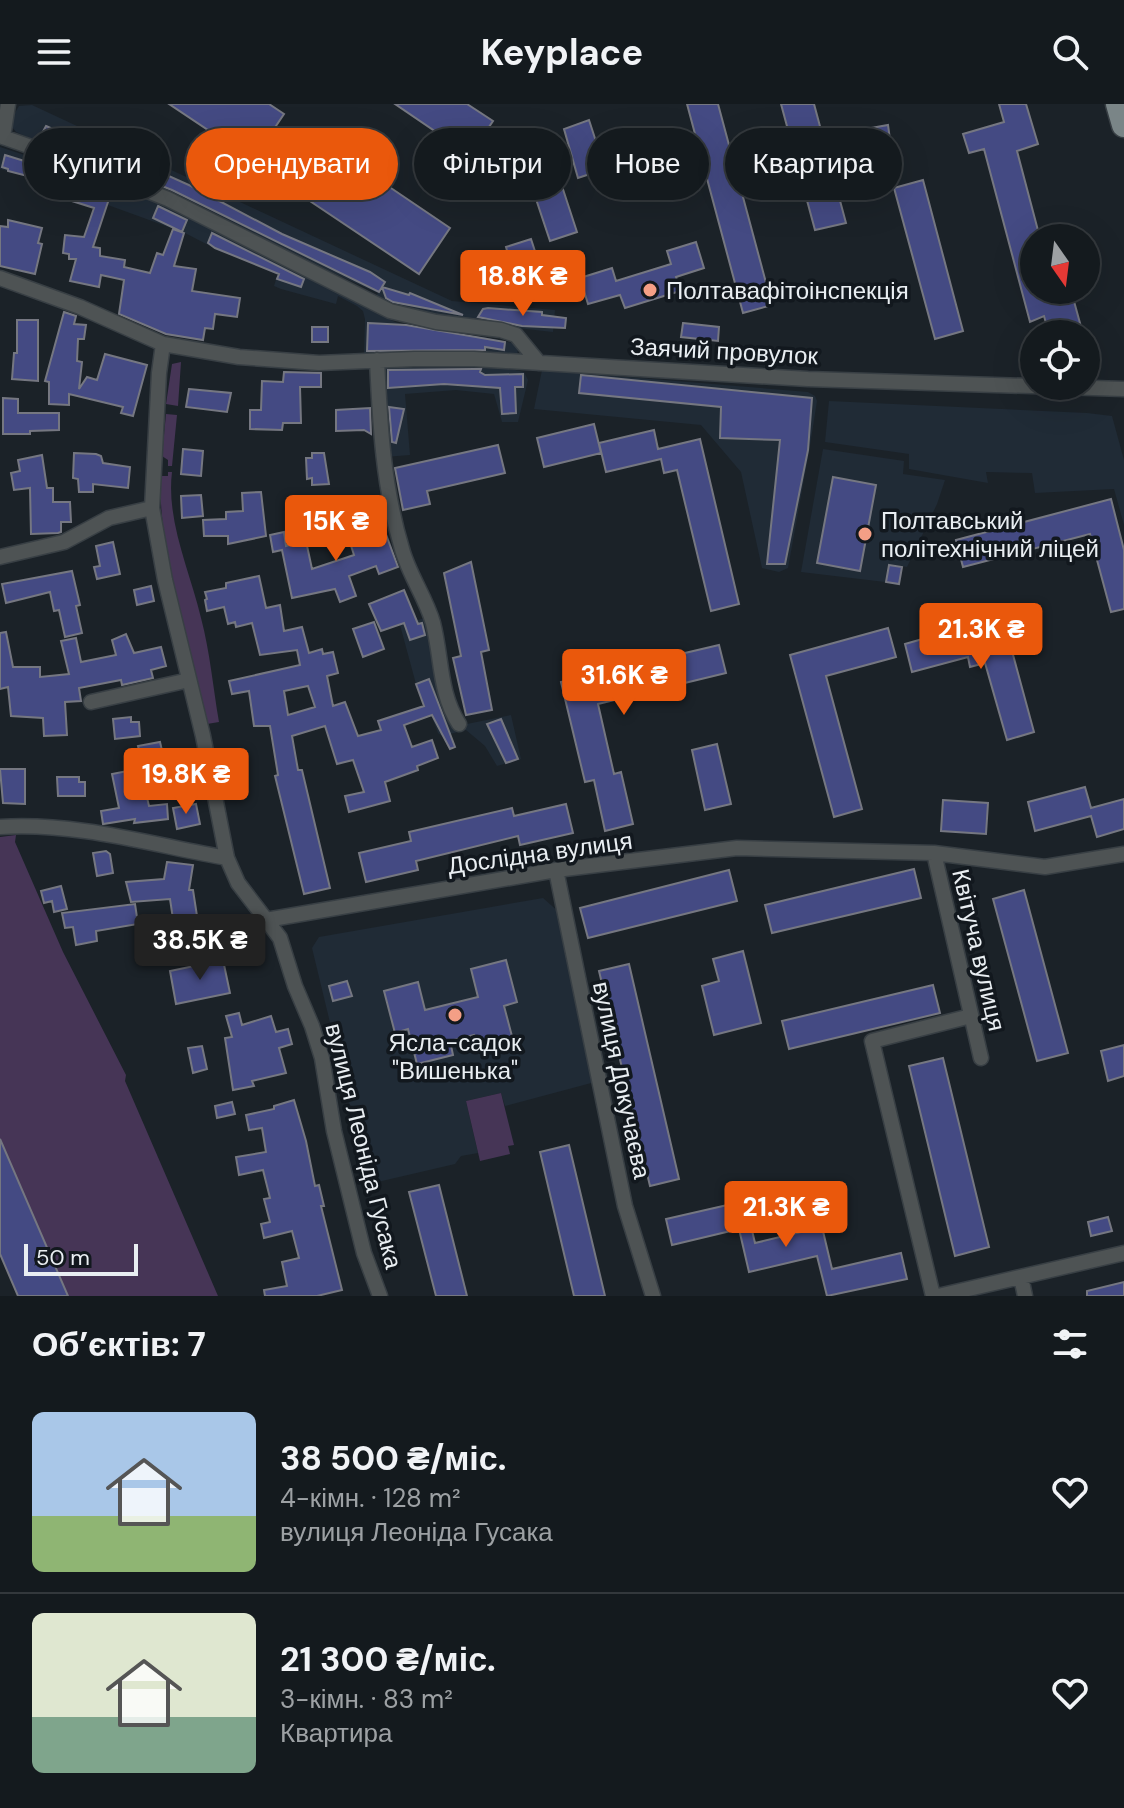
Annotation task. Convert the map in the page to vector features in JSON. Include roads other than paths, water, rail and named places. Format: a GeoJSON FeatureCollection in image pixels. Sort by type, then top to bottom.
{"type":"FeatureCollection","features":[{"type":"Feature","properties":{"kind":"main road"},"geometry":{"type":"LineString","coordinates":[[1118,104],[1124,125]]}},
{"type":"Feature","properties":{"kind":"street"},"geometry":{"type":"LineString","coordinates":[[8,104],[2,136],[168,199],[390,311],[516,335],[539,363]]}},
{"type":"Feature","properties":{"kind":"street","name":"Заячий провулок"},"geometry":{"type":"LineString","coordinates":[[0,278],[80,307],[163,344],[223,355],[305,363],[474,359],[808,379],[1124,389]]}},
{"type":"Feature","properties":{"kind":"street"},"geometry":{"type":"LineString","coordinates":[[163,344],[152,508],[227,858],[238,883],[266,920]]}},
{"type":"Feature","properties":{"kind":"street"},"geometry":{"type":"LineString","coordinates":[[377,360],[380,443],[388,498],[406,562],[431,618],[442,680],[452,713],[459,724]]}},
{"type":"Feature","properties":{"kind":"street"},"geometry":{"type":"LineString","coordinates":[[0,557],[64,542],[109,518],[152,508]]}},
{"type":"Feature","properties":{"kind":"street"},"geometry":{"type":"LineString","coordinates":[[91,702],[189,680]]}},
{"type":"Feature","properties":{"kind":"street"},"geometry":{"type":"LineString","coordinates":[[0,827],[50,827],[96,833],[227,858]]}},
{"type":"Feature","properties":{"kind":"street","name":"Дослідна вулиця"},"geometry":{"type":"LineString","coordinates":[[266,920],[556,870],[737,848],[934,853],[1045,867],[1124,854]]}},
{"type":"Feature","properties":{"kind":"street","name":"Квітуча вулиця"},"geometry":{"type":"LineString","coordinates":[[934,853],[981,1058]]}},
{"type":"Feature","properties":{"kind":"street","name":"вулиця Докучаєва"},"geometry":{"type":"LineString","coordinates":[[556,870],[625,1206],[653,1296]]}},
{"type":"Feature","properties":{"kind":"street","name":"вулиця Леоніда Гусака"},"geometry":{"type":"LineString","coordinates":[[266,920],[280,938],[321,1053],[334,1131],[368,1268],[380,1296]]}},
{"type":"Feature","properties":{"kind":"street"},"geometry":{"type":"LineString","coordinates":[[971,1016],[872,1041],[935,1296],[1124,1253]]}},
{"type":"Feature","properties":{"kind":"street"},"geometry":{"type":"LineString","coordinates":[[1021,1277],[1025,1296]]}},
{"type":"Feature","properties":{"kind":"place","name":"Полтавафітоінспекція"},"geometry":{"type":"Point","coordinates":[650,290]}},
{"type":"Feature","properties":{"kind":"place","name":"Полтавський політехнічний ліцей"},"geometry":{"type":"Point","coordinates":[865,534]}},
{"type":"Feature","properties":{"kind":"place","name":"Ясла-садок \"Вишенька\""},"geometry":{"type":"Point","coordinates":[455,1015]}}]}
